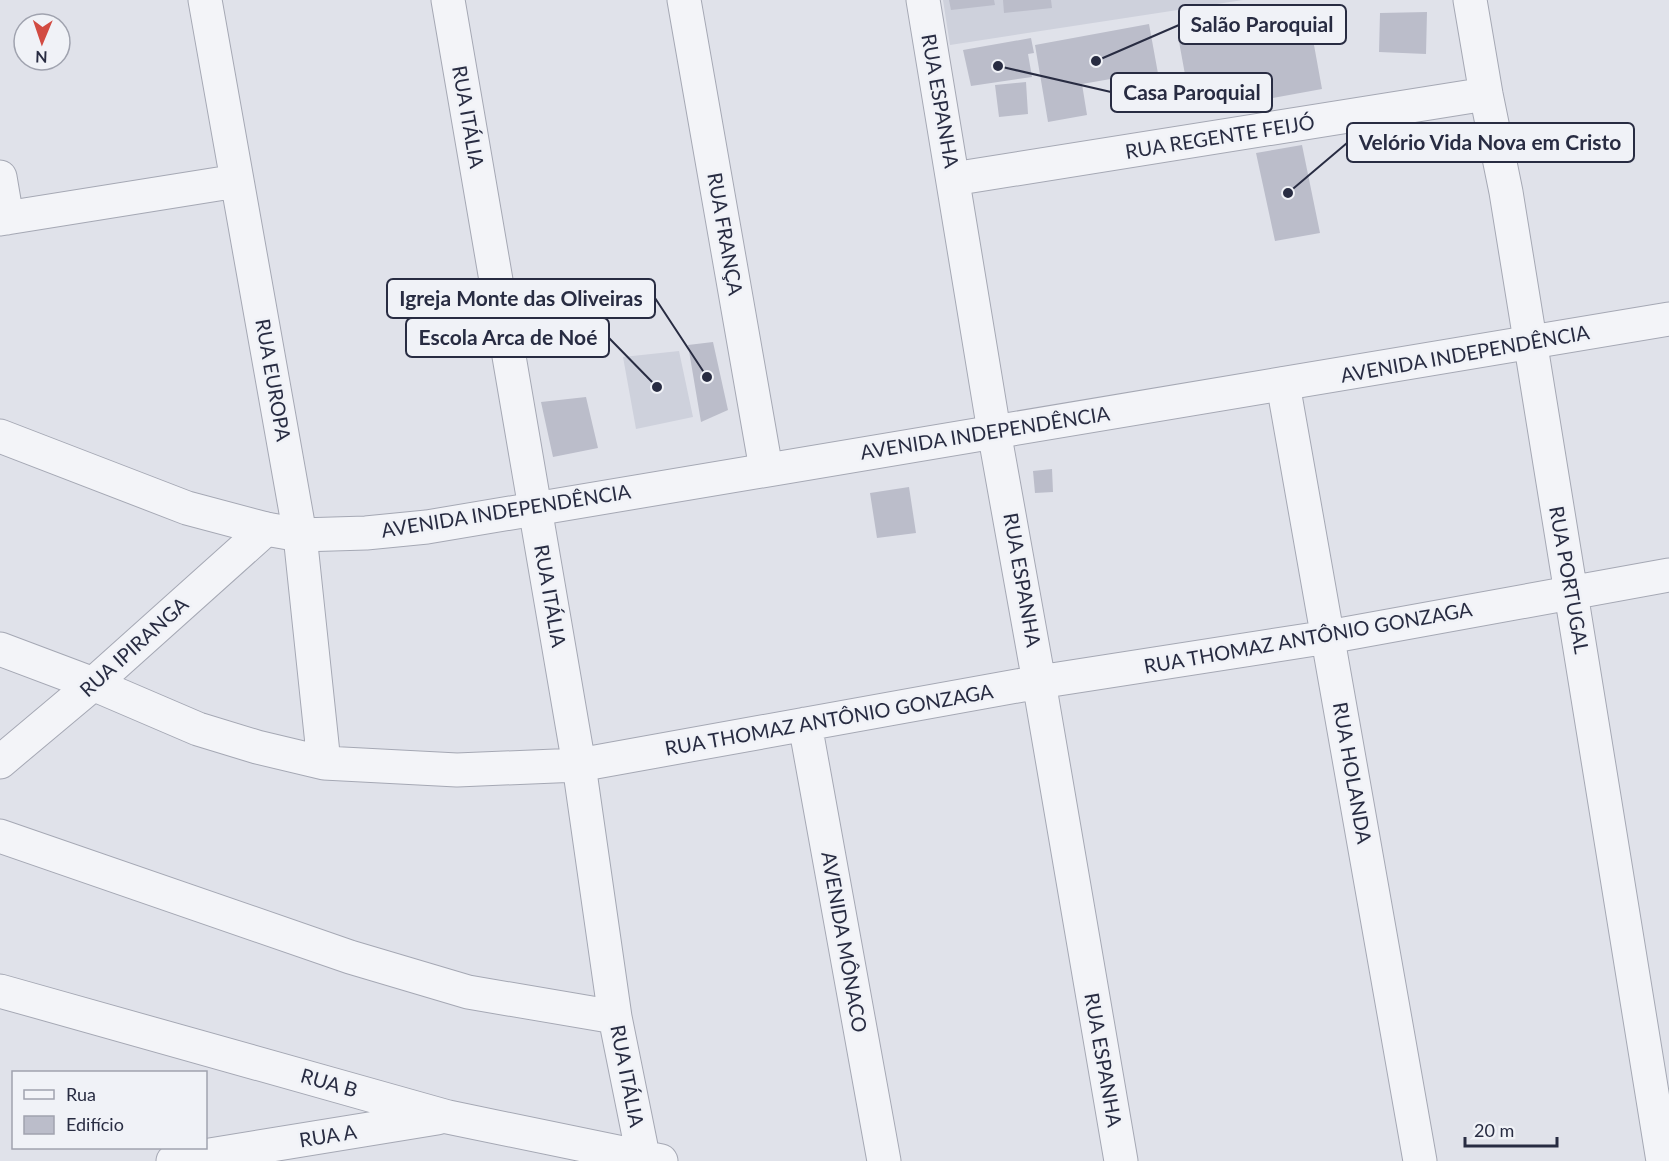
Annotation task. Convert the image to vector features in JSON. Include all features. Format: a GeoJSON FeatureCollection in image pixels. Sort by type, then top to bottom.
{"type":"FeatureCollection","features":[{"type":"Feature","properties":{"kind":"street","name":"RUA EUROPA"},"geometry":{"type":"LineString","coordinates":[[205,0],[300,535],[324,763]]}},
{"type":"Feature","properties":{"kind":"street","name":"RUA ITÁLIA"},"geometry":{"type":"LineString","coordinates":[[448,0],[579,765],[615,1017],[652,1159]]}},
{"type":"Feature","properties":{"kind":"street","name":"RUA FRANÇA"},"geometry":{"type":"LineString","coordinates":[[684,0],[766,469]]}},
{"type":"Feature","properties":{"kind":"street","name":"RUA ESPANHA"},"geometry":{"type":"LineString","coordinates":[[923,0],[994,431],[1120,1161]]}},
{"type":"Feature","properties":{"kind":"street","name":"RUA PORTUGAL"},"geometry":{"type":"LineString","coordinates":[[1470,0],[1506,192],[1663,1161]]}},
{"type":"Feature","properties":{"kind":"street","name":"RUA REGENTE FEIJÓ"},"geometry":{"type":"LineString","coordinates":[[953,179],[1486,94]]}},
{"type":"Feature","properties":{"kind":"street"},"geometry":{"type":"LineString","coordinates":[[0,177],[4,219],[237,181]]}},
{"type":"Feature","properties":{"kind":"street","name":"AVENIDA INDEPENDÊNCIA"},"geometry":{"type":"LineString","coordinates":[[0,436],[187,508],[266,529],[300,535],[366,533],[427,527],[1669,319]]}},
{"type":"Feature","properties":{"kind":"street","name":"RUA HOLANDA"},"geometry":{"type":"LineString","coordinates":[[1283,384],[1420,1161]]}},
{"type":"Feature","properties":{"kind":"street","name":"RUA IPIRANGA"},"geometry":{"type":"LineString","coordinates":[[0,762],[93,684],[266,529]]}},
{"type":"Feature","properties":{"kind":"street","name":"RUA THOMAZ ANTÔNIO GONZAGA"},"geometry":{"type":"LineString","coordinates":[[0,649],[93,684],[198,729],[257,747],[324,763],[457,770],[579,765],[1039,682],[1328,637],[1669,576]]}},
{"type":"Feature","properties":{"kind":"street","name":"AVENIDA MÔNACO"},"geometry":{"type":"LineString","coordinates":[[805,724],[884,1161]]}},
{"type":"Feature","properties":{"kind":"street"},"geometry":{"type":"LineString","coordinates":[[0,836],[350,957],[468,992],[615,1017]]}},
{"type":"Feature","properties":{"kind":"street","name":"RUA B"},"geometry":{"type":"LineString","coordinates":[[0,991],[585,1154],[652,1159]]}},
{"type":"Feature","properties":{"kind":"street","name":"RUA A"},"geometry":{"type":"LineString","coordinates":[[173,1161],[448,1116]]}},
{"type":"Feature","properties":{"kind":"shaded area"},"geometry":{"type":"Polygon","coordinates":[[[943,0],[1243,0],[950,45],[943,0]]]}},
{"type":"Feature","properties":{"kind":"shaded area"},"geometry":{"type":"Polygon","coordinates":[[[679,351],[693,417],[636,429],[623,357],[679,351]]]}},
{"type":"Feature","properties":{"kind":"building"},"geometry":{"type":"Polygon","coordinates":[[[949,0],[994,0],[995,5],[951,10],[949,0]]]}},
{"type":"Feature","properties":{"kind":"building"},"geometry":{"type":"Polygon","coordinates":[[[1003,0],[1051,0],[1052,8],[1004,13],[1003,0]]]}},
{"type":"Feature","properties":{"kind":"building"},"geometry":{"type":"Polygon","coordinates":[[[1308,12],[1322,89],[1192,113],[1178,36],[1308,12]]]}},
{"type":"Feature","properties":{"kind":"building"},"geometry":{"type":"Polygon","coordinates":[[[1427,12],[1426,54],[1379,52],[1380,13],[1427,12]]]}},
{"type":"Feature","properties":{"kind":"building"},"geometry":{"type":"Polygon","coordinates":[[[1149,24],[1163,101],[1127,107],[1122,77],[1082,84],[1087,115],[1048,122],[1035,45],[1149,24]]]}},
{"type":"Feature","properties":{"kind":"building"},"geometry":{"type":"Polygon","coordinates":[[[1031,38],[1034,53],[1028,54],[1032,77],[971,86],[963,50],[1031,38]]]}},
{"type":"Feature","properties":{"kind":"building"},"geometry":{"type":"Polygon","coordinates":[[[1026,82],[1028,114],[999,117],[995,85],[1026,82]]]}},
{"type":"Feature","properties":{"kind":"building"},"geometry":{"type":"Polygon","coordinates":[[[1302,145],[1320,233],[1275,241],[1256,153],[1302,145]]]}},
{"type":"Feature","properties":{"kind":"building"},"geometry":{"type":"Polygon","coordinates":[[[713,342],[728,410],[701,422],[688,345],[713,342]]]}},
{"type":"Feature","properties":{"kind":"building"},"geometry":{"type":"Polygon","coordinates":[[[586,397],[598,448],[553,457],[541,402],[586,397]]]}},
{"type":"Feature","properties":{"kind":"building"},"geometry":{"type":"Polygon","coordinates":[[[1052,469],[1053,492],[1035,493],[1033,471],[1052,469]]]}},
{"type":"Feature","properties":{"kind":"building"},"geometry":{"type":"Polygon","coordinates":[[[909,487],[916,533],[877,538],[870,493],[909,487]]]}},
{"type":"Feature","properties":{"kind":"place","name":"Salão Paroquial"},"geometry":{"type":"Point","coordinates":[1096,61]}},
{"type":"Feature","properties":{"kind":"place","name":"Casa Paroquial"},"geometry":{"type":"Point","coordinates":[998,66]}},
{"type":"Feature","properties":{"kind":"place","name":"Velório Vida Nova em Cristo"},"geometry":{"type":"Point","coordinates":[1288,193]}},
{"type":"Feature","properties":{"kind":"place","name":"Igreja Monte das Oliveiras"},"geometry":{"type":"Point","coordinates":[707,377]}},
{"type":"Feature","properties":{"kind":"place","name":"Escola Arca de Noé"},"geometry":{"type":"Point","coordinates":[657,387]}}]}
